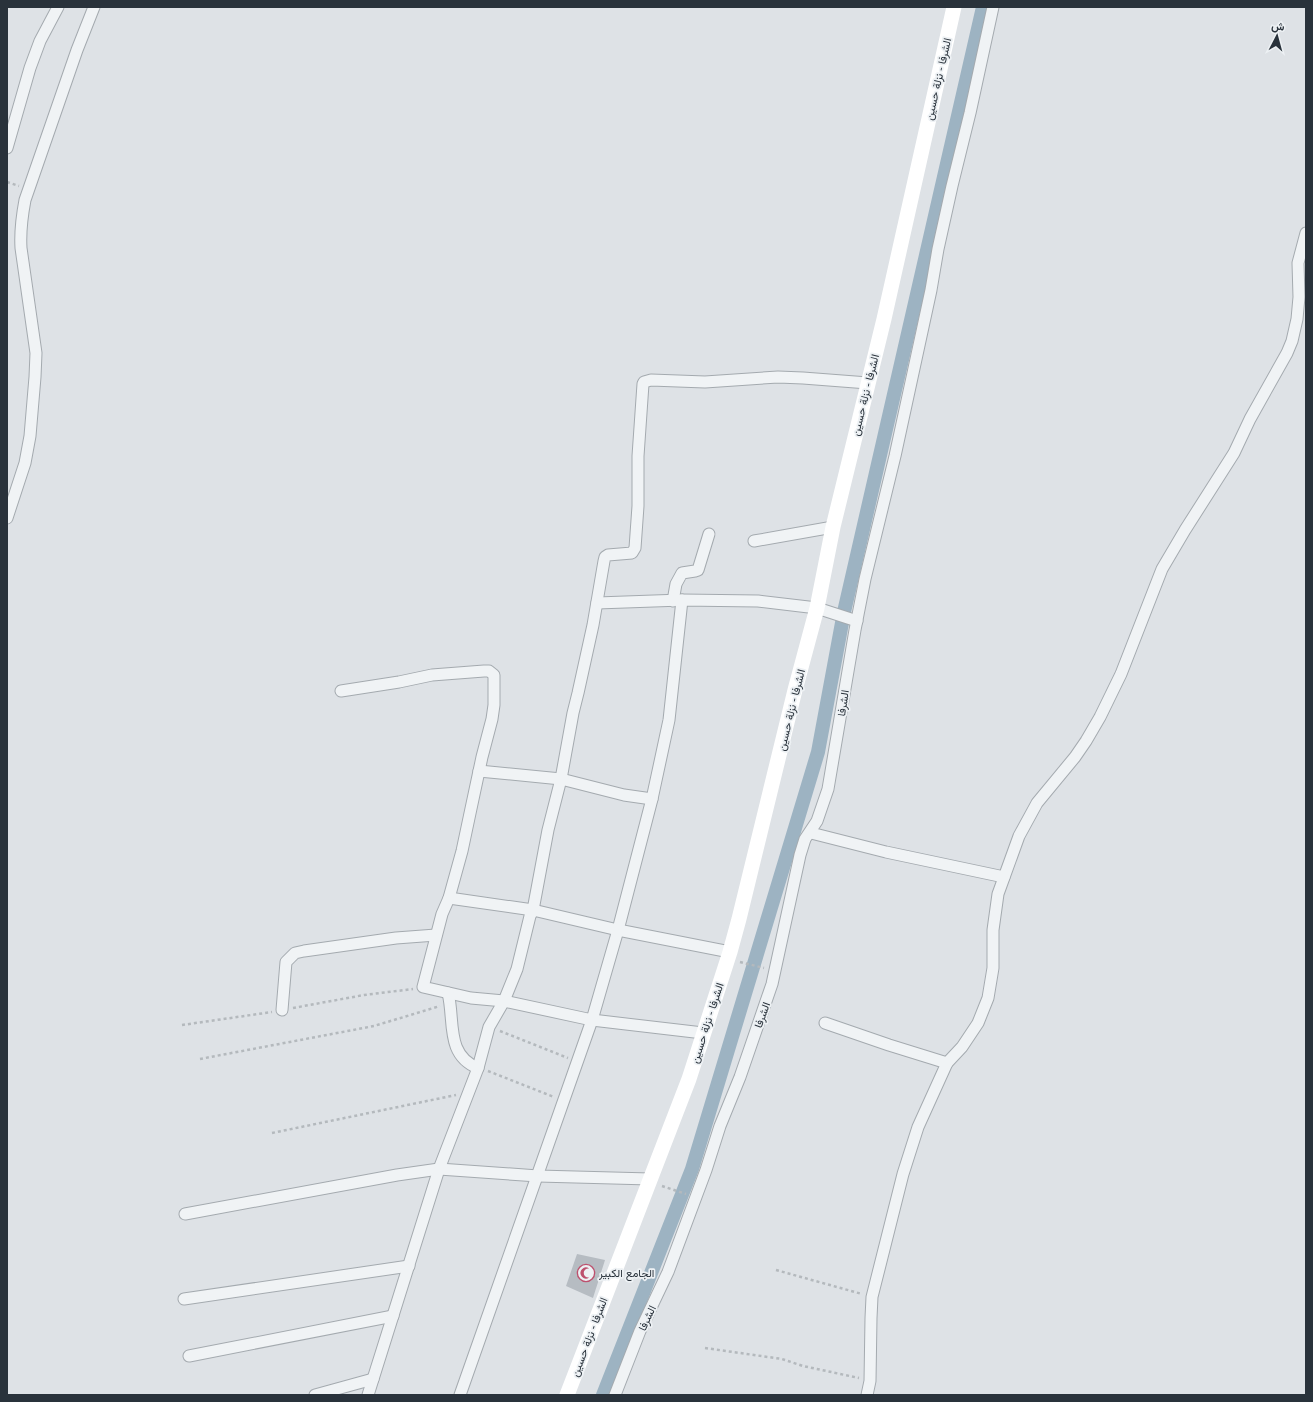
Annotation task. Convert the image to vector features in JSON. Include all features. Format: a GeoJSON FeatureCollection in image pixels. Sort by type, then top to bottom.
{"type":"FeatureCollection","features":[{"type":"Feature","properties":{"kind":"street"},"geometry":{"type":"LineString","coordinates":[[7,148],[30,68],[40,41],[58,7]]}},
{"type":"Feature","properties":{"kind":"street"},"geometry":{"type":"LineString","coordinates":[[7,518],[26,463],[35,377],[36,353],[21,248],[20,234],[22,213],[25,200],[77,50],[94,7]]}},
{"type":"Feature","properties":{"kind":"street","name":"الشرفا - نزلة حسين"},"geometry":{"type":"LineString","coordinates":[[567,1395],[689,1079],[730,952],[817,608],[833,527],[884,319],[954,7]]}},
{"type":"Feature","properties":{"kind":"street","name":"الشرفا"},"geometry":{"type":"LineString","coordinates":[[615,1395],[640,1331],[668,1272],[706,1170],[720,1126],[740,1077],[768,998],[800,855],[805,839],[817,821],[830,779],[854,620],[894,456],[952,186],[970,113],[993,7]]}},
{"type":"Feature","properties":{"kind":"street"},"geometry":{"type":"LineString","coordinates":[[867,1395],[870,1381],[872,1297],[903,1174],[918,1126],[947,1063],[962,1047],[978,1023],[988,998],[993,968],[994,923],[998,894],[1019,836],[1037,803],[1083,746],[1105,707],[1121,674],[1162,569],[1184,530],[1234,453],[1250,419],[1287,353],[1292,341],[1297,319],[1299,297],[1298,263],[1306,234]]}},
{"type":"Feature","properties":{"kind":"street"},"geometry":{"type":"LineString","coordinates":[[368,1395],[439,1170],[478,1068],[490,1027],[504,1001],[517,969],[530,916],[534,910],[548,830],[561,779],[605,557],[608,555],[632,553],[635,548],[638,506],[638,456],[642,388],[644,382],[651,380],[712,382],[803,378],[868,382]]}},
{"type":"Feature","properties":{"kind":"street"},"geometry":{"type":"LineString","coordinates":[[754,540],[833,527]]}},
{"type":"Feature","properties":{"kind":"street"},"geometry":{"type":"LineString","coordinates":[[460,1395],[592,1020],[618,930],[652,799],[669,720],[678,601],[676,584],[682,573],[695,572],[698,570],[709,534]]}},
{"type":"Feature","properties":{"kind":"street"},"geometry":{"type":"LineString","coordinates":[[597,603],[758,601],[817,608],[854,620]]}},
{"type":"Feature","properties":{"kind":"street"},"geometry":{"type":"LineString","coordinates":[[340,692],[432,675],[476,670],[484,670],[494,675],[494,705],[462,850],[449,898],[442,914],[422,988],[449,998],[504,1001],[592,1020],[703,1033]]}},
{"type":"Feature","properties":{"kind":"street"},"geometry":{"type":"LineString","coordinates":[[479,771],[561,779],[624,795],[652,799]]}},
{"type":"Feature","properties":{"kind":"street"},"geometry":{"type":"LineString","coordinates":[[810,833],[886,852],[1004,876]]}},
{"type":"Feature","properties":{"kind":"street"},"geometry":{"type":"LineString","coordinates":[[449,898],[534,910],[618,930],[730,952]]}},
{"type":"Feature","properties":{"kind":"street"},"geometry":{"type":"LineString","coordinates":[[282,1010],[286,962],[295,953],[396,938],[436,935]]}},
{"type":"Feature","properties":{"kind":"street"},"geometry":{"type":"LineString","coordinates":[[449,998],[453,1036],[458,1052],[466,1060],[478,1068]]}},
{"type":"Feature","properties":{"kind":"street"},"geometry":{"type":"LineString","coordinates":[[825,1023],[888,1045],[947,1063]]}},
{"type":"Feature","properties":{"kind":"street"},"geometry":{"type":"LineString","coordinates":[[185,1214],[397,1175],[439,1170],[538,1176],[650,1179]]}},
{"type":"Feature","properties":{"kind":"street"},"geometry":{"type":"LineString","coordinates":[[184,1299],[409,1266]]}},
{"type":"Feature","properties":{"kind":"street"},"geometry":{"type":"LineString","coordinates":[[189,1356],[393,1316]]}},
{"type":"Feature","properties":{"kind":"street"},"geometry":{"type":"LineString","coordinates":[[315,1395],[373,1379]]}},
{"type":"Feature","properties":{"kind":"path"},"geometry":{"type":"LineString","coordinates":[[746,964],[768,969]]}},
{"type":"Feature","properties":{"kind":"path"},"geometry":{"type":"LineString","coordinates":[[182,1025],[282,1010],[364,995],[422,988]]}},
{"type":"Feature","properties":{"kind":"path"},"geometry":{"type":"LineString","coordinates":[[200,1059],[374,1026],[449,998]]}},
{"type":"Feature","properties":{"kind":"path"},"geometry":{"type":"LineString","coordinates":[[490,1027],[577,1062]]}},
{"type":"Feature","properties":{"kind":"path"},"geometry":{"type":"LineString","coordinates":[[478,1068],[564,1100]]}},
{"type":"Feature","properties":{"kind":"path"},"geometry":{"type":"LineString","coordinates":[[272,1133],[468,1093]]}},
{"type":"Feature","properties":{"kind":"path"},"geometry":{"type":"LineString","coordinates":[[672,1190],[690,1195]]}},
{"type":"Feature","properties":{"kind":"path"},"geometry":{"type":"LineString","coordinates":[[776,1270],[872,1297]]}},
{"type":"Feature","properties":{"kind":"path"},"geometry":{"type":"LineString","coordinates":[[705,1348],[782,1359],[804,1366],[870,1381]]}},
{"type":"Feature","properties":{"kind":"building","name":"الجامع الكبير"},"geometry":{"type":"Polygon","coordinates":[[[577,1254],[605,1260],[593,1298],[566,1286],[577,1254]]]}},
{"type":"Feature","properties":{"kind":"waterway"},"geometry":{"type":"LineString","coordinates":[[603,1395],[692,1169],[818,752],[844,612],[983,7]]}},
{"type":"Feature","properties":{"kind":"place","name":"الجامع الكبير"},"geometry":{"type":"Point","coordinates":[586,1273]}}]}
